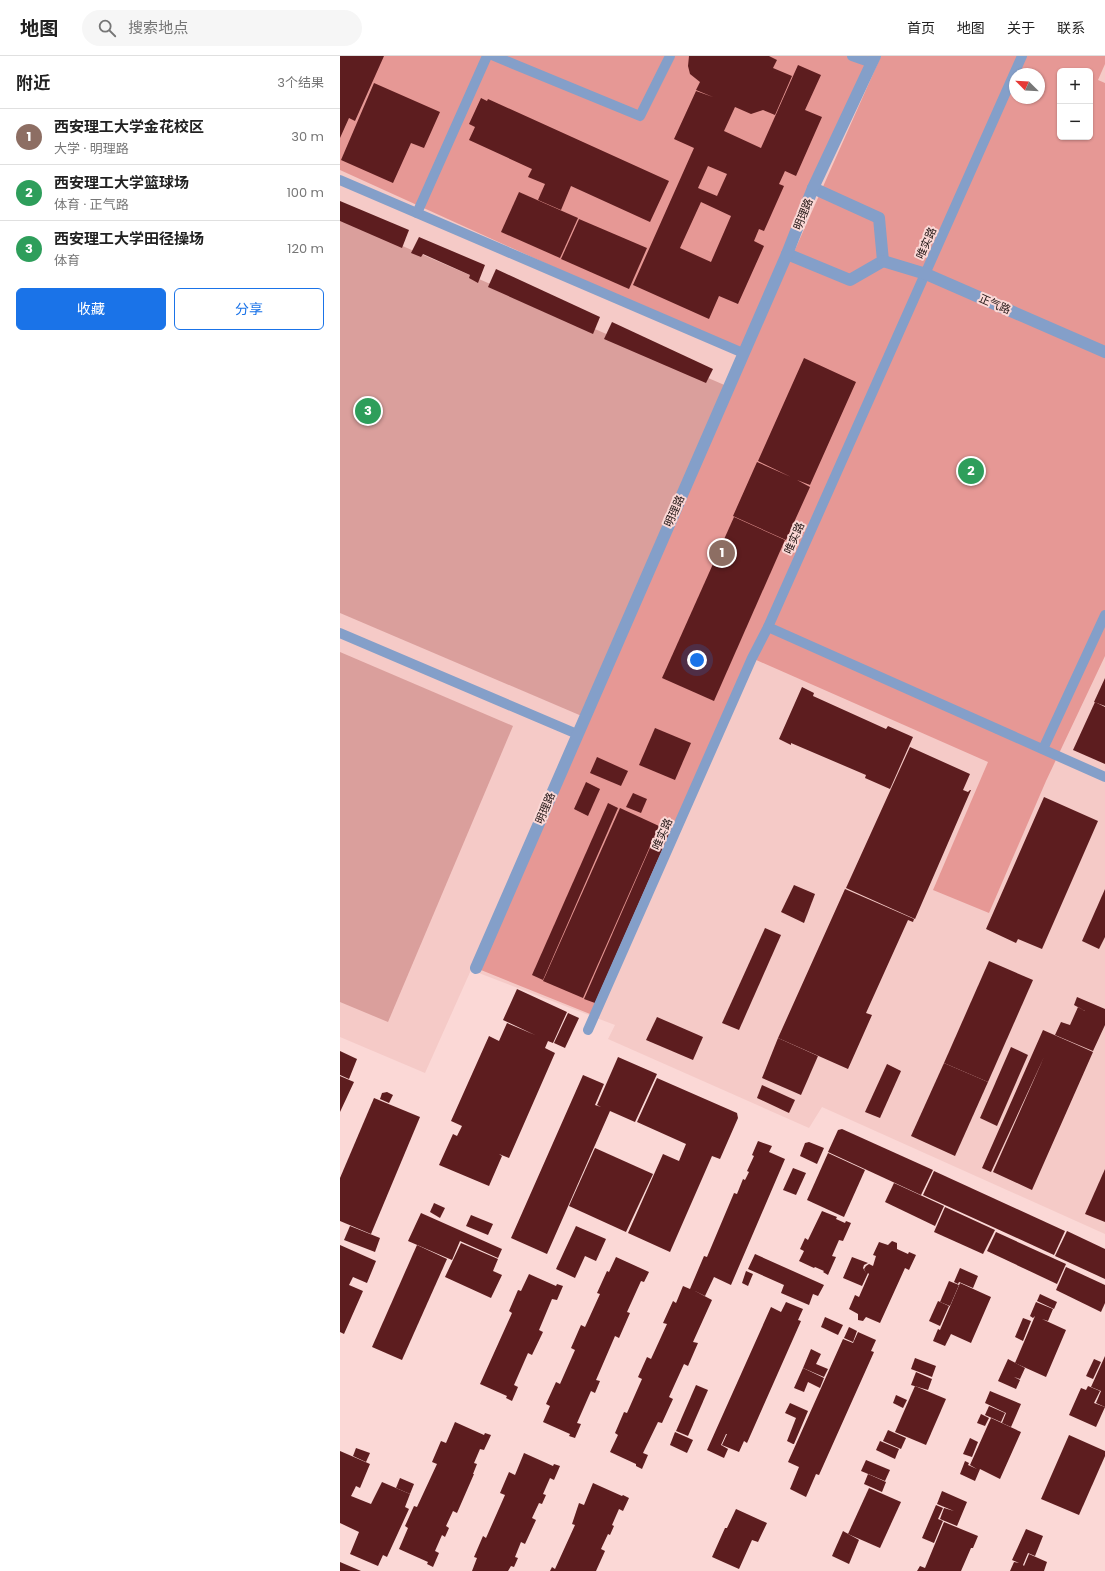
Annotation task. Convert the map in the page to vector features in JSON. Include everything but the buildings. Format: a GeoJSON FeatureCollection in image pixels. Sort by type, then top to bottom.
{"type":"FeatureCollection","features":[{"type":"Feature","properties":{"kind":"street","name":"明理路"},"geometry":{"type":"LineString","coordinates":[[476,968],[787,254],[814,188],[873,59]]}},
{"type":"Feature","properties":{"kind":"street"},"geometry":{"type":"LineString","coordinates":[[787,254],[850,280],[883,261],[879,218],[814,188]]}},
{"type":"Feature","properties":{"kind":"street","name":"正气路"},"geometry":{"type":"LineString","coordinates":[[883,261],[926,274],[1105,352]]}},
{"type":"Feature","properties":{"kind":"lane"},"geometry":{"type":"LineString","coordinates":[[417,213],[487,56]]}},
{"type":"Feature","properties":{"kind":"lane"},"geometry":{"type":"LineString","coordinates":[[494,56],[640,116],[670,56]]}},
{"type":"Feature","properties":{"kind":"lane"},"geometry":{"type":"LineString","coordinates":[[852,56],[873,59]]}},
{"type":"Feature","properties":{"kind":"lane","name":"唯实路"},"geometry":{"type":"LineString","coordinates":[[588,1030],[752,658],[768,627],[1022,56]]}},
{"type":"Feature","properties":{"kind":"lane"},"geometry":{"type":"LineString","coordinates":[[340,180],[743,353]]}},
{"type":"Feature","properties":{"kind":"lane"},"geometry":{"type":"LineString","coordinates":[[1042,749],[1105,615]]}},
{"type":"Feature","properties":{"kind":"lane"},"geometry":{"type":"LineString","coordinates":[[768,627],[1105,777]]}},
{"type":"Feature","properties":{"kind":"lane"},"geometry":{"type":"LineString","coordinates":[[340,633],[577,734]]}},
{"type":"Feature","properties":{"kind":"shaded area"},"geometry":{"type":"Polygon","coordinates":[[[340,56],[1105,56],[1105,1234],[822,1107],[809,1128],[608,1039],[615,1025],[471,970],[425,1073],[340,1037],[340,56]]]}},
{"type":"Feature","properties":{"kind":"shaded area"},"geometry":{"type":"Polygon","coordinates":[[[340,56],[877,56],[743,353],[340,170],[340,56]]]}},
{"type":"Feature","properties":{"kind":"shaded area"},"geometry":{"type":"Polygon","coordinates":[[[881,56],[1105,56],[1105,64],[1098,80],[1105,83],[1105,656],[1046,781],[989,913],[933,890],[988,762],[754,659],[595,1016],[476,968],[881,56]]]}},
{"type":"Feature","properties":{"kind":"shaded area"},"geometry":{"type":"Polygon","coordinates":[[[340,219],[729,387],[584,717],[340,613],[340,219]]]}},
{"type":"Feature","properties":{"kind":"shaded area"},"geometry":{"type":"Polygon","coordinates":[[[340,652],[513,726],[388,1022],[340,1002],[340,652]]]}},
{"type":"Feature","properties":{"kind":"place","name":"西安理工大学田径操场"},"geometry":{"type":"Point","coordinates":[368,411]}},
{"type":"Feature","properties":{"kind":"place","name":"西安理工大学篮球场"},"geometry":{"type":"Point","coordinates":[971,471]}},
{"type":"Feature","properties":{"kind":"place","name":"西安理工大学金花校区"},"geometry":{"type":"Point","coordinates":[722,553]}}]}
